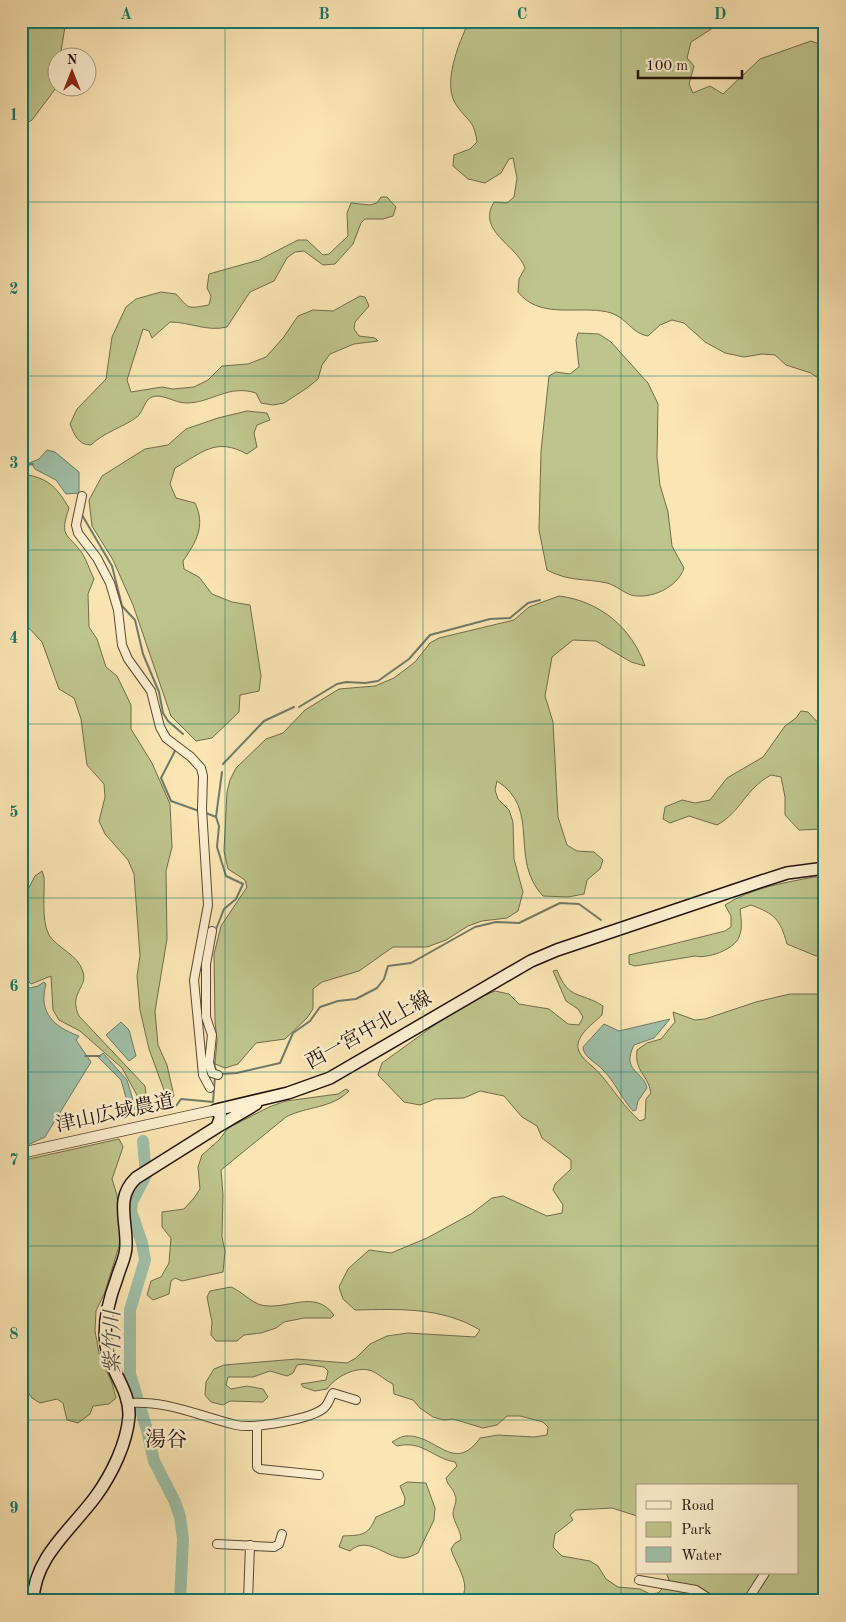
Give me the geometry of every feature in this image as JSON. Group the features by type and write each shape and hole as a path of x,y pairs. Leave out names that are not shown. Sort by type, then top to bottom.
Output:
{"main road":[{"name":"西一宮中北上線","path":"216,1110 263,1099 330,1078 507,974 557,950 787,873 825,868"},
{"path":"33,1601 37,1576 45,1560 102,1488 116,1461 128,1425 131,1403 107,1356 105,1329 113,1288 126,1254 123,1197 129,1184 145,1172 263,1099"},
{"path":"216,1110 221,1116 218,1126"}],"street":[{"path":"82,496 76,525 78,533 97,558 110,583 118,610 122,645 128,658 150,691 160,727 166,738 191,757 200,768 203,776 202,809 208,905 194,980 203,1075 210,1088"},
{"path":"212,931 206,964 206,1017 212,1036 209,1062 212,1073 218,1075"},
{"name":"津山広域農道","path":"21,1153 216,1110"},
{"path":"131,1403 144,1402 182,1407 237,1425 257,1426 281,1422 323,1409 333,1393 356,1400"},
{"path":"257,1426 257,1467 319,1475"},
{"path":"217,1544 274,1547 279,1544 282,1534"},
{"path":"248,1601 250,1545"},
{"path":"747,1601 764,1574"},
{"path":"639,1580 696,1590 713,1601"}],"green space":[{"path":"27,21 66,21 62,48 48,48 48,98 32,120 22,126 21,44"},
{"path":"469,21 721,21 691,42 687,58 694,66 689,84 693,93 710,86 723,94 760,59 811,41 825,46 825,383 811,373 786,365 775,355 762,354 744,357 725,353 705,342 684,323 672,320 660,325 648,336 636,331 623,319 610,313 591,310 557,310 546,308 526,300 518,292 519,279 525,268 521,260 494,230 490,221 490,212 494,202 507,203 514,197 517,178 513,158 509,159 501,173 485,183 468,179 453,166 454,155 470,149 477,142 473,125 457,106 451,87 453,64"},
{"path":"381,197 387,197 396,207 393,216 383,219 365,219 361,223 353,244 335,264 323,265 304,251 295,252 287,258 274,281 250,292 227,327 205,328 185,323 170,322 152,338 149,331 143,329 127,380 131,392 162,387 173,389 194,387 208,380 222,366 248,364 266,357 283,338 298,316 313,310 333,311 360,296 365,297 369,306 355,322 354,329 359,336 375,338 378,341 354,344 330,354 322,365 318,379 284,403 273,405 261,403 256,393 246,391 228,392 204,400 186,403 156,396 148,400 137,417 91,445 83,443 77,438 70,424 77,409 106,379 112,337 126,307 136,299 161,292 176,294 189,307 209,305 211,296 207,288 209,274 259,260 298,240 307,240 323,255 329,254 348,236 347,213 351,203 370,205 377,203"},
{"path":"578,333 599,334 611,342 648,383 658,404 657,457 660,485 668,512 672,546 684,568 676,581 655,594 647,596 631,595 607,583 570,578 547,570 539,530 541,451 549,376 556,372 570,374 579,367 576,340"},
{"path":"247,411 267,413 270,420 257,425 254,433 257,447 247,454 227,447 218,447 202,452 175,468 170,484 176,498 195,503 200,519 198,534 183,561 184,569 199,577 212,594 232,602 250,605 261,676 259,691 240,695 239,712 212,738 196,741 171,716 133,605 113,560 92,526 89,500 102,476 145,449 168,445 186,429"},
{"path":"21,474 38,477 50,484 60,494 69,508 65,525 66,534 82,553 94,579 88,594 89,627 97,639 106,667 117,676 131,705 131,729 152,763 170,804 172,847 166,871 167,939 155,1011 158,1045 167,1065 174,1096 168,1101 149,1049 140,1010 137,976 140,956 134,874 128,860 105,834 99,821 105,797 104,784 87,765 81,719 74,698 59,689 42,642 26,625 21,602"},
{"path":"559,596 574,599 601,610 623,628 639,652 645,666 631,662 596,641 573,640 552,657 545,696 553,722 558,817 567,845 577,851 594,852 603,860 600,869 587,880 584,894 568,897 543,896 533,882 527,866 522,820 518,806 510,792 497,781 495,790 498,799 509,810 513,822 514,859 523,892 518,911 507,918 482,921 468,926 446,940 427,947 393,947 359,971 322,982 313,989 313,1009 307,1018 285,1039 256,1043 238,1064 225,1068 215,1064 217,1040 214,954 221,926 247,887 245,880 228,869 224,851 227,792 236,768 266,739 283,733 305,710 339,689 375,686 394,678 415,662 430,643 439,638 514,620 529,607"},
{"path":"801,711 808,712 825,730 825,829 799,830 785,815 785,797 781,777 771,775 755,787 732,814 717,825 689,816 670,823 663,819 665,807 682,800 695,803 710,800 727,778 763,757 785,726 796,718"},
{"path":"42,871 44,877 45,922 49,935 77,961 83,972 84,978 76,1002 79,1016 145,1086 146,1093 138,1097 122,1068 80,1031 59,1020 53,1010 51,976 31,984 26,977 20,944 21,898 24,897 35,876"},
{"path":"814,877 825,877 825,955 816,956 787,944 779,923 766,911 751,905 740,909 740,934 736,942 720,953 635,966 629,964 629,955 725,931 731,927 731,916 725,905 735,899 768,887"},
{"path":"557,970 561,980 571,991 603,1006 602,1015 580,1038 578,1043 579,1052 640,1121 645,1119 646,1099 651,1093 647,1081 639,1068 637,1050 647,1043 661,1039 675,1022 673,1012 695,1020 705,1019 756,1002 790,994 825,994 825,1601 458,1601 463,1596 465,1590 462,1576 451,1549 455,1543 461,1540 461,1536 453,1514 456,1498 446,1478 457,1466 455,1462 421,1447 414,1445 397,1446 392,1442 404,1436 417,1437 444,1450 462,1453 471,1448 480,1438 498,1435 534,1437 547,1435 548,1427 543,1422 520,1416 507,1416 497,1425 483,1428 453,1419 444,1420 433,1417 420,1408 413,1400 394,1394 393,1384 375,1372 366,1370 347,1373 335,1380 327,1389 315,1391 303,1387 301,1384 326,1380 328,1371 324,1367 304,1364 297,1365 293,1373 287,1376 270,1371 253,1377 228,1377 226,1385 231,1389 247,1386 263,1389 268,1397 263,1402 230,1401 223,1405 211,1402 205,1395 206,1382 214,1369 224,1365 297,1359 347,1363 356,1358 370,1344 387,1336 408,1333 475,1337 480,1330 466,1322 435,1313 388,1309 355,1310 343,1299 339,1287 348,1269 369,1250 391,1253 427,1238 471,1214 492,1198 503,1196 547,1216 562,1213 563,1205 553,1190 555,1184 571,1169 571,1160 542,1138 537,1126 522,1117 504,1096 480,1091 464,1098 435,1099 420,1105 404,1102 378,1075 382,1063 436,1024 476,999 495,991 509,994 519,1004 549,1009 568,1024 579,1025 583,1017 578,1009 566,1001 553,971"},
{"path":"346,1089 349,1091 335,1101 286,1117 221,1170 223,1195 222,1237 225,1251 223,1272 182,1281 175,1278 171,1281 169,1294 153,1300 147,1295 151,1281 161,1277 169,1263 171,1238 162,1227 162,1212 184,1209 194,1198 200,1189 198,1167 202,1155 219,1140 228,1128 269,1107 286,1101 338,1094"},
{"path":"119,1139 123,1147 112,1179 117,1195 121,1228 119,1246 105,1292 96,1311 95,1331 99,1353 112,1383 116,1398 109,1404 93,1406 90,1414 78,1423 67,1420 63,1403 57,1399 40,1403 32,1398 21,1383 21,1166 29,1159"},
{"path":"231,1287 261,1305 271,1306 300,1302 318,1303 326,1307 334,1315 331,1318 304,1318 284,1322 276,1328 261,1333 244,1335 237,1341 216,1341 211,1335 212,1322 207,1297 210,1291"},
{"path":"407,1482 426,1483 435,1508 434,1520 418,1553 403,1558 370,1546 363,1545 350,1551 339,1547 343,1536 364,1533 370,1528 376,1517 404,1505 405,1498 400,1486"}],"water":[{"path":"47,450 55,452 79,472 79,493 66,494 56,480 35,469 32,464 27,464 39,459"},
{"path":"21,980 30,988 44,982 46,984 44,1003 50,1018 62,1028 79,1036 76,1040 91,1062 45,1137 21,1148"},
{"path":"670,1019 654,1038 634,1045 630,1061 631,1066 645,1082 647,1088 638,1101 636,1110 633,1111 607,1075 585,1054 583,1047 604,1024 619,1031"},
{"path":"121,1022 129,1030 136,1056 129,1061 106,1035"},
{"path":"103,1053 127,1080 138,1113 131,1115 121,1080 98,1057"}],"waterway":[{"path":"21,466 33,464"},
{"path":"82,515 112,566 122,606 135,620 143,654 159,692 163,713 168,721 183,734"},
{"path":"299,707 337,684 378,681 409,659 430,635 490,619 510,618 528,603 540,600"},
{"path":"223,764 264,721 294,707"},
{"path":"176,749 161,778 171,801 199,811"},
{"path":"215,932 224,909 236,899 243,884 226,876 217,847 219,826 216,817 222,772"},
{"path":"206,813 216,817"},
{"path":"220,1074 237,1073 280,1063 293,1033 310,1021 320,1007 338,1001 356,999 377,988 384,979 388,966 411,963 475,927 496,922 519,923 560,903 579,904 601,920"},
{"path":"209,1010 210,993"},
{"path":"85,1056 100,1056"},
{"path":"213,1059 216,1071"},
{"path":"176,1106 181,1099 213,1102 215,1076"},
{"name":"紫竹川","path":"143,1141 146,1175 132,1202 131,1211 142,1243 145,1260 130,1310 130,1374 154,1461 175,1502 180,1517 183,1539 180,1601"}],"district":[{"name":"湯谷","path":"166,1440"}]}
